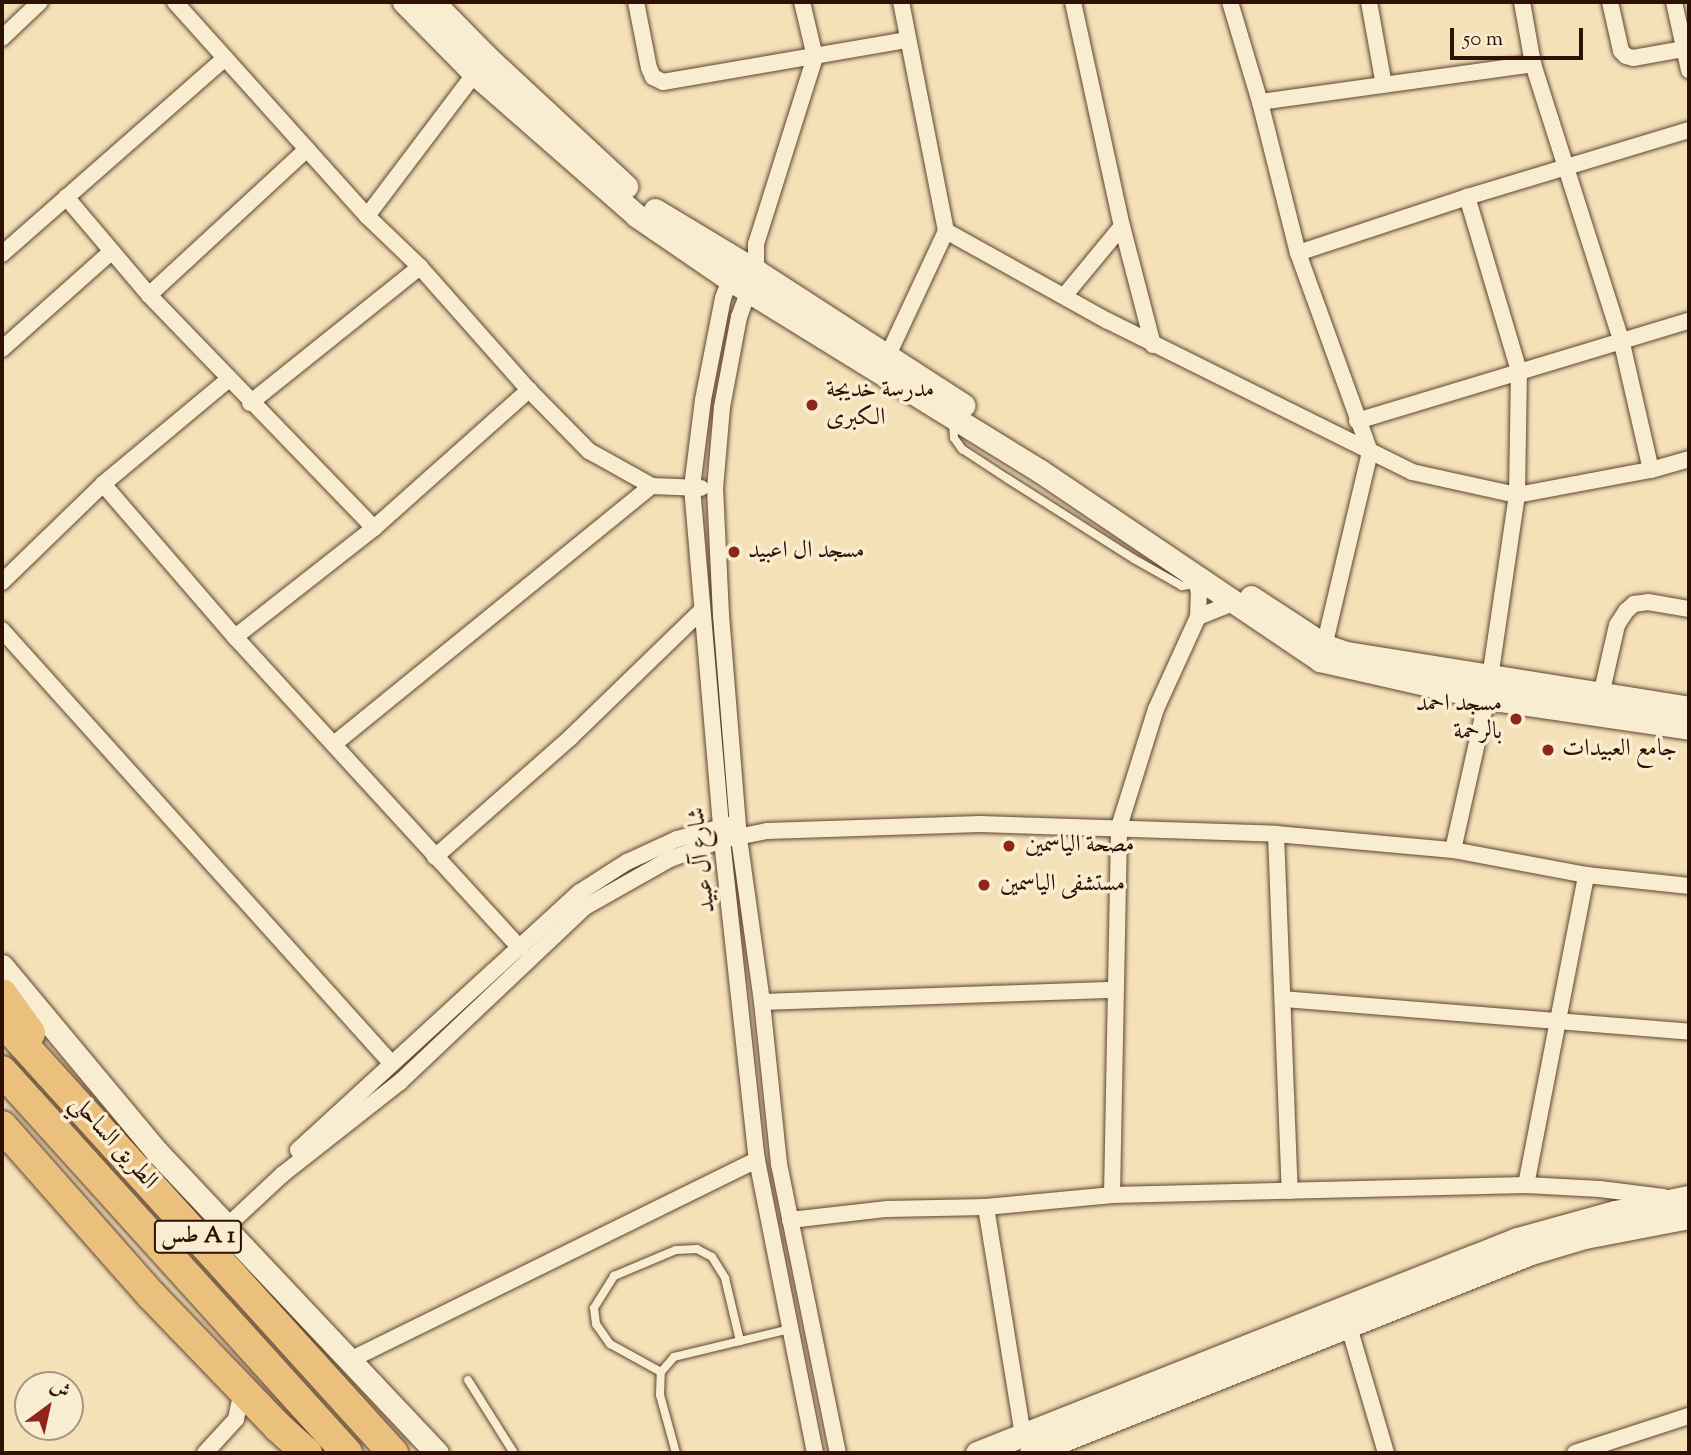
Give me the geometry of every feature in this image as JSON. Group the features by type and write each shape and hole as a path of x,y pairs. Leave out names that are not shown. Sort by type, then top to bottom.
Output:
{"highway":[{"path":"2,994 93,1121"},
{"name":"الطريق الساحلي","path":"2,1021 393,1453"},
{"name":"الطريق الساحلي","path":"2,1071 347,1453"},
{"path":"2,1126 152,1296 307,1453"}],"street":[{"path":"2,38 39,2"},
{"path":"175,2 367,216 420,267 528,390 589,451 652,486 715,488"},
{"path":"404,2 646,205 743,275 1234,603 1323,653 1346,653 1488,688 1689,728"},
{"path":"433,2 481,65"},
{"path":"636,2 649,68 657,80 816,57 907,40"},
{"path":"743,275 756,244 816,57 803,2"},
{"path":"888,355 946,231 901,2"},
{"path":"1073,2 1122,226 1153,345"},
{"path":"1230,2 1260,102 1298,253 1370,452 1323,653"},
{"path":"1369,2 1384,85"},
{"path":"1522,2 1533,64 1620,339 1651,470"},
{"path":"1610,2 1621,51 1626,56 1633,58 1685,49"},
{"path":"1674,2 1689,70"},
{"path":"2,254 225,58"},
{"path":"1260,102 1533,64"},
{"path":"367,216 481,65"},
{"path":"1298,253 1467,197 1689,130"},
{"path":"149,295 307,149"},
{"path":"66,197 149,295 228,380 374,528"},
{"path":"1453,850 1488,688 1517,495 1519,371 1467,197"},
{"path":"1065,295 1122,226"},
{"path":"946,231 1153,345 1412,472 1517,495 1651,470 1689,459"},
{"path":"2,349 112,251"},
{"path":"250,403 420,267"},
{"path":"743,275 888,355 1323,653"},
{"name":"شارع آل عبيد","path":"743,275 703,400 692,487 722,832 757,1160 815,1453"},
{"name":"شارع آل عبيد","path":"743,275 739,317 722,407 715,488 721,615 740,831 779,1164 838,1453"},
{"path":"1357,421 1620,339 1689,321"},
{"path":"2,582 103,484 228,380"},
{"path":"235,637 374,528 528,390"},
{"path":"103,484 235,637 520,948"},
{"path":"334,744 652,486"},
{"path":"1112,1195 1119,827 1156,709 1198,617 1199,593 1195,577"},
{"path":"1601,695 1617,625 1626,611 1634,604 1648,602 1689,609"},
{"path":"1198,617 1234,603"},
{"path":"435,857 571,737 702,610"},
{"path":"2,630 392,1063"},
{"path":"1488,688 1601,695 1689,708"},
{"path":"223,1224 392,1063 580,892 627,862 677,839 740,831 980,824 1276,834 1453,850 1586,874 1689,886"},
{"path":"223,1224 400,1082 585,907 722,832"},
{"path":"1276,834 1290,1191"},
{"path":"1526,1185 1586,874"},
{"path":"2,966 141,1133 437,1453"},
{"path":"762,1002 1114,990"},
{"path":"1283,999 1689,1032"},
{"path":"350,1360 757,1160"},
{"path":"790,1220 887,1209 986,1207 1112,1195 1526,1185 1600,1189 1685,1205"},
{"path":"977,1453 1027,1444 1349,1327 1531,1253 1685,1205"},
{"path":"1027,1444 1517,1240 1615,1212 1685,1205"},
{"path":"986,1207 1027,1444"},
{"path":"1349,1327 1386,1453"},
{"path":"205,1453 236,1419 242,1390"},
{"path":"1575,1453 1689,1416"}],"lane":[{"path":"661,1372 610,1344 596,1324 594,1308 614,1276 676,1250 697,1249 712,1257 725,1278 740,1341"},
{"path":"676,1453 660,1395 661,1372 674,1357 790,1329"},
{"path":"468,1380 514,1453"}],"place":[{"name":"مدرسة خديجة الكبرى","path":"812,405"},
{"name":"مسجد ال اعبيد","path":"734,552"},
{"name":"مسجد احمد بالرحمة","path":"1516,719"},
{"name":"جامع العبيدات","path":"1548,750"},
{"name":"مصحة الياسمين","path":"1009,846"},
{"name":"مستشفى الياسمين","path":"984,885"}]}
